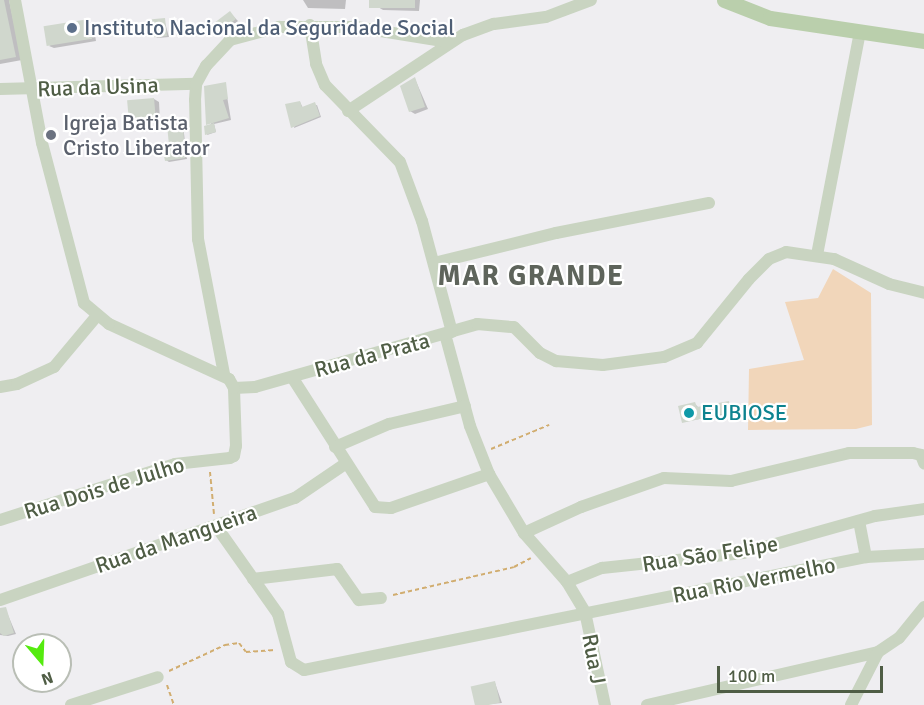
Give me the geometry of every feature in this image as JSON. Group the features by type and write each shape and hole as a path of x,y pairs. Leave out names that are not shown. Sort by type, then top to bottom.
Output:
{"main road":[{"path":"724,0 770,18 924,41"}],"street":[{"path":"15,0 31,88 79,292 96,317 224,374"},
{"path":"348,111 385,90 400,73 424,62 449,42 479,28 535,20 591,0"},
{"path":"234,388 224,374 198,239 196,84 217,52 230,40 260,30 310,25 356,27 449,42"},
{"name":"Rua J","path":"310,25 320,77 348,111 400,162 434,263 465,406 489,474 524,533 567,582 585,612 605,705"},
{"path":"817,255 860,32"},
{"name":"Rua da Usina","path":"0,89 196,84"},
{"path":"434,263 556,233 709,203"},
{"name":"Rua da Prata","path":"234,388 255,387 477,324 514,327 547,357 574,364 603,365 664,357 697,343 769,259 786,252 817,255 924,293"},
{"path":"0,387 17,384 54,367 96,317"},
{"path":"292,377 370,502 382,510 489,474"},
{"name":"Rua Dois de Julho","path":"0,520 176,464 234,456 234,388"},
{"path":"335,447 389,424 465,406"},
{"path":"524,533 581,507 664,478 731,481 849,453 913,453 921,455 924,463"},
{"name":"Rua da Mangueira","path":"0,600 295,498 345,464"},
{"name":"Rua São Felipe","path":"567,582 602,568 743,553 859,521 924,508"},
{"path":"859,521 866,557"},
{"path":"216,526 278,615 286,645"},
{"name":"Rua Rio Vermelho","path":"286,645 293,666 311,670 585,612 866,557 924,554"},
{"path":"253,579 337,569 359,600 381,598"},
{"path":"647,705 878,652 899,638 924,607"},
{"path":"851,705 878,652"},
{"path":"71,705 161,675"}],"path":[{"path":"482,453 549,425"},
{"path":"209,459 216,526"},
{"path":"381,598 514,567 539,551"},
{"path":"174,705 161,675 225,645 239,643 246,652 266,653 286,645"}],"shaded area":[{"path":"833,269 871,293 872,425 856,429 748,430 749,369 804,360 785,302 818,298"}],"building":[{"path":"0,0 4,0 16,57 0,60"},
{"path":"369,0 415,0 415,8 369,8"},
{"path":"230,11 236,19 221,30 215,22"},
{"path":"165,18 167,36 154,37 152,19"},
{"path":"89,19 92,39 47,46 44,26"},
{"path":"415,77 425,107 409,112 400,86"},
{"path":"226,82 228,99 223,100 229,118 206,125 204,86"},
{"path":"154,98 156,119 129,121 127,100"},
{"path":"300,101 302,107 315,102 320,116 291,128 285,104"},
{"path":"183,123 185,158 165,161 162,146 169,145 167,125"},
{"path":"214,123 216,132 205,135 204,126"},
{"path":"729,401 731,412 682,423 678,406 695,402 697,407"},
{"path":"6,607 14,633 4,636 0,633 0,608"},
{"path":"495,681 500,702 475,705 471,687"}],"place":[{"name":"Instituto Nacional da Seguridade Social","path":"72,28"},
{"name":"Igreja Batista Cristo Liberator","path":"51,135"},
{"name":"EUBIOSE","path":"689,413"}],"district":[{"name":"MAR GRANDE","path":"531,276"}]}
